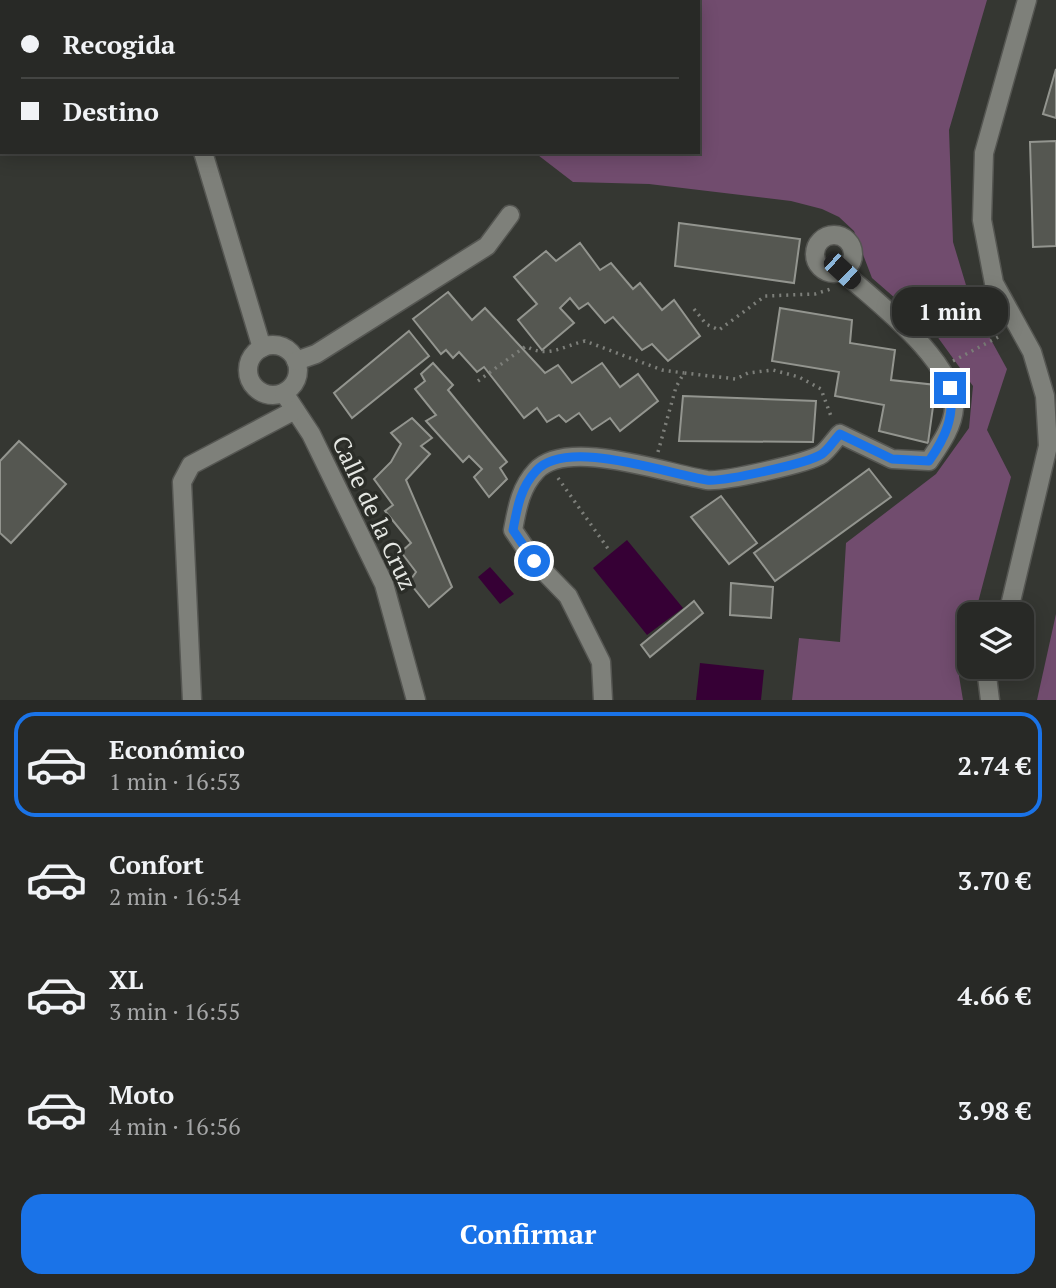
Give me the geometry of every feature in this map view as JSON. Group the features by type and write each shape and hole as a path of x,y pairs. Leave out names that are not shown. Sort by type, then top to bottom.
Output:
{"street":[{"path":"1011,602 1048,446 1045,396 1032,352 994,283 982,207 984,153 1027,0"},
{"path":"204,154 262,348"},
{"path":"296,360 316,354 488,246 510,215"},
{"path":"603,700 601,662 568,596 534,561 513,530 520,496 537,469 566,457 617,460 710,480 757,472 822,454 840,434 892,459 929,461 943,441 954,408 950,388 934,357 848,276"},
{"path":"278,346 292,354 296,360 295,382 284,393 269,395 255,388 250,381 248,366 262,348 278,346"},
{"name":"Calle de la Cruz","path":"284,393 311,434 384,584 416,700"},
{"path":"192,700 182,482 191,465 295,410"},
{"path":"987,679 990,700"}],"path":[{"path":"694,309 706,324 719,330 765,296 815,294 848,276"},
{"path":"954,360 1018,327"},
{"path":"478,381 526,345 538,354 551,353 585,341 662,370 736,379 748,373 773,370 799,377 821,389 828,412 840,434"},
{"path":"653,468 676,387 684,373"},
{"path":"549,464 609,550"}],"shaded area":[{"path":"700,0 987,0 949,130 953,242 972,305 1007,369 987,430 1011,477 978,602 957,602 957,679 960,679 963,700 792,700 799,638 840,642 846,543 936,474 969,428 973,386 934,332 872,278 854,231 839,217 822,209 791,201 649,184 573,182 537,154 700,154"},
{"path":"627,540 683,608 647,635 593,568"},
{"path":"490,567 514,594 500,604 478,577"},
{"path":"1056,614 1056,700 1037,700"},
{"path":"700,663 764,670 761,700 696,700"}],"building":[{"path":"1056,69 1056,118 1043,114"},
{"path":"1056,141 1056,246 1033,247 1030,142"},
{"path":"679,223 800,239 794,283 675,266"},
{"path":"580,243 600,270 611,263 633,289 640,283 662,310 674,300 700,336 668,361 652,344 642,350 613,317 605,323 588,303 579,309 570,298 560,308 574,323 542,350 518,320 537,304 514,277 546,251 556,261"},
{"path":"448,292 472,320 485,308 545,373 558,365 572,383 602,363 620,387 638,374 658,401 620,431 610,418 592,430 579,413 566,422 559,415 547,422 537,408 524,418 484,367 477,372 459,352 453,358 446,350 441,354 413,319"},
{"path":"780,308 852,320 850,343 895,350 891,380 936,385 928,443 879,431 884,405 835,396 839,372 772,361"},
{"path":"409,331 429,356 352,418 334,393"},
{"path":"433,363 453,385 448,390 507,462 500,468 507,479 489,497 474,477 482,469 469,456 463,462 426,421 436,415 415,389 425,381 421,374"},
{"path":"683,396 816,401 813,442 679,441"},
{"path":"412,418 432,438 421,446 430,454 406,480 452,587 429,607 409,582 416,572 401,552 411,543 385,511 393,505 374,479 391,462 401,444 391,433"},
{"path":"19,441 66,484 11,543 0,533 0,461"},
{"path":"869,469 891,497 775,581 754,553"},
{"path":"721,496 757,543 729,564 691,517"},
{"path":"731,583 773,587 771,618 730,615"},
{"path":"694,601 703,613 650,657 641,645"}],"route":[{"path":"534,561 513,530 520,496 537,469 566,457 617,460 710,480 803,461 822,454 840,434 892,459 929,461 943,441 954,408 950,388"}]}
